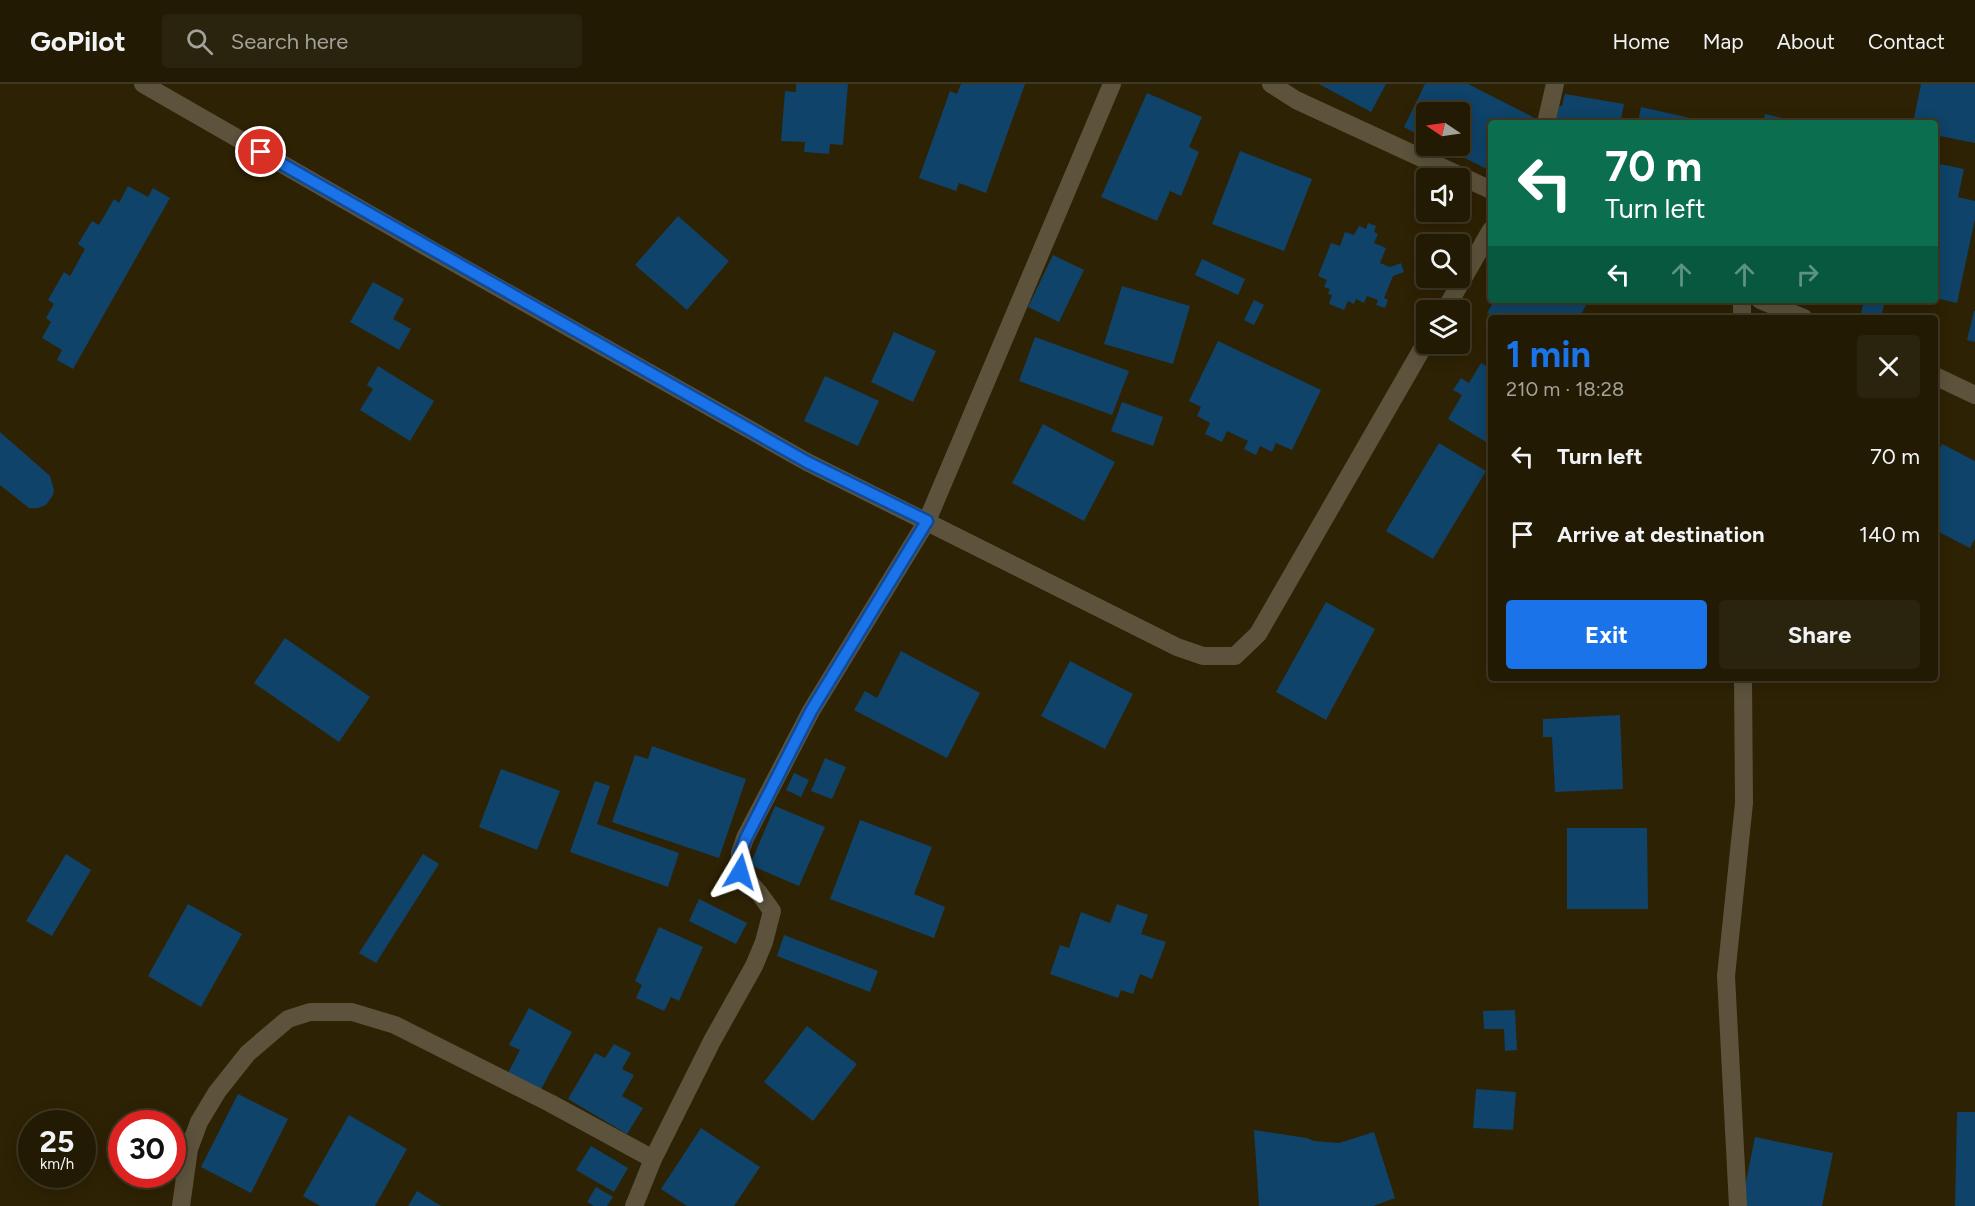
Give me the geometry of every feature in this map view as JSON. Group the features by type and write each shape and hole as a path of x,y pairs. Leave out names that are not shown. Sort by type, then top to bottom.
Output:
{"street":[{"path":"143,84 807,462 1177,647 1203,656 1235,656 1258,634 1419,354"},
{"path":"634,1206 652,1159 712,1041 754,966 764,942 772,911 759,892 740,872 740,853 746,838 811,711 927,521 1112,84"},
{"path":"1271,84 1296,100 1488,189"},
{"path":"1547,120 1555,84"},
{"path":"1451,300 1488,235"},
{"path":"1767,303 1797,315"},
{"path":"1938,377 1975,395"},
{"path":"1738,1206 1726,976 1744,803 1743,681"},
{"path":"181,1206 189,1149 199,1122 217,1092 248,1053 288,1019 310,1012 352,1012 395,1025 550,1103 652,1159"}],"building":[{"path":"796,84 848,84 843,145 830,144 829,154 804,152 805,142 781,141 785,91 796,92"},
{"path":"961,84 1025,84 986,193 959,183 956,191 919,178 950,91 957,94"},
{"path":"1319,84 1386,84 1371,112"},
{"path":"1425,84 1468,84 1533,117 1532,120 1488,120 1488,170 1460,156 1470,156 1470,102 1416,102"},
{"path":"1921,84 1975,84 1975,143 1938,136 1938,120 1914,120"},
{"path":"1147,93 1202,117 1189,147 1199,152 1181,196 1170,191 1157,221 1101,197"},
{"path":"1565,94 1624,104 1621,120 1556,119 1559,106 1562,106"},
{"path":"1416,102 1416,134 1404,127"},
{"path":"1641,107 1699,120 1639,120"},
{"path":"1765,114 1791,120 1764,120"},
{"path":"1240,151 1312,179 1284,251 1212,224"},
{"path":"1938,164 1964,169 1958,197 1975,201 1975,219 1957,303 1938,299"},
{"path":"128,186 148,197 153,188 170,198 73,369 57,360 62,350 42,338 51,322 46,318 54,304 48,300 64,272 70,276 85,249 78,244 92,221 99,225 114,199 119,203"},
{"path":"678,216 729,261 687,310 635,265"},
{"path":"1368,223 1376,226 1374,232 1378,234 1374,243 1386,248 1380,263 1390,267 1401,263 1404,272 1393,276 1384,298 1388,300 1385,308 1376,305 1378,300 1367,296 1364,303 1356,299 1354,304 1348,301 1344,310 1329,304 1332,295 1328,294 1330,289 1324,287 1327,280 1318,276 1331,243 1340,246 1345,232 1354,235 1359,226 1366,229"},
{"path":"1053,255 1084,270 1059,322 1028,307"},
{"path":"1202,259 1245,279 1238,295 1195,275"},
{"path":"373,282 404,299 393,319 411,329 399,350 350,322"},
{"path":"1122,286 1190,306 1173,364 1104,344"},
{"path":"1254,300 1264,305 1254,325 1244,320"},
{"path":"1493,303 1587,303 1581,315 1491,315 1487,313"},
{"path":"1863,303 1884,303 1882,315 1861,315"},
{"path":"1975,311 1975,342 1967,340"},
{"path":"894,332 936,351 913,402 871,382"},
{"path":"1035,337 1129,371 1112,415 1019,381"},
{"path":"1218,341 1321,390 1292,450 1276,443 1272,452 1260,446 1256,455 1244,449 1248,441 1227,431 1222,442 1205,434 1210,423 1197,416 1201,407 1189,401"},
{"path":"1481,363 1488,367 1488,443 1448,419 1462,395 1453,390 1461,378 1469,383"},
{"path":"378,366 434,401 410,441 360,410 373,389 367,385"},
{"path":"825,376 879,401 858,446 804,421"},
{"path":"1122,402 1163,417 1153,446 1111,431"},
{"path":"1043,424 1115,462 1084,521 1012,483"},
{"path":"0,432 50,476 54,490 46,505 29,508 0,485"},
{"path":"1439,443 1486,471 1433,559 1386,531"},
{"path":"1942,444 1975,461 1975,539 1970,548 1938,532 1938,452"},
{"path":"1326,602 1375,629 1326,720 1276,692"},
{"path":"285,638 370,697 339,742 254,683"},
{"path":"901,651 980,693 947,758 854,710 865,691 877,698"},
{"path":"1070,661 1133,694 1105,749 1041,716"},
{"path":"1620,715 1623,789 1555,792 1552,737 1543,737 1543,719"},
{"path":"652,746 746,779 719,858 612,822 635,755 648,759"},
{"path":"825,758 846,767 832,799 811,791"},
{"path":"501,769 560,791 537,850 479,827"},
{"path":"794,773 809,780 801,797 786,790"},
{"path":"595,781 610,786 597,824 679,853 668,887 570,852"},
{"path":"775,806 825,827 799,886 750,865"},
{"path":"860,820 932,847 914,894 945,907 934,938 830,899"},
{"path":"1567,828 1647,828 1648,909 1567,909"},
{"path":"66,854 91,870 52,936 26,921"},
{"path":"423,854 439,864 376,963 359,953"},
{"path":"699,899 747,923 736,944 689,921"},
{"path":"188,904 242,934 201,1007 148,976"},
{"path":"1117,904 1148,915 1141,934 1166,942 1152,979 1140,974 1133,994 1121,990 1118,998 1050,974 1060,945 1069,948 1081,912 1110,923"},
{"path":"659,927 703,947 679,1001 671,997 664,1011 636,998 642,985 635,981"},
{"path":"784,935 878,971 870,992 777,956"},
{"path":"529,1008 572,1032 539,1093 507,1075 520,1050 509,1045"},
{"path":"1515,1010 1517,1050 1505,1051 1504,1029 1484,1029 1483,1011"},
{"path":"807,1026 857,1064 813,1121 764,1082"},
{"path":"614,1044 631,1053 622,1069 634,1075 622,1096 643,1108 627,1134 568,1099 595,1053 605,1058"},
{"path":"1476,1089 1516,1092 1513,1130 1473,1128"},
{"path":"238,1094 288,1119 251,1193 201,1167"},
{"path":"1957,1112 1975,1112 1975,1206 1955,1206"},
{"path":"349,1115 407,1149 375,1206 320,1206 303,1196"},
{"path":"701,1128 760,1167 734,1206 687,1206 661,1189"},
{"path":"1254,1130 1314,1141 1339,1143 1374,1132 1395,1198 1373,1206 1259,1206"},
{"path":"1755,1137 1833,1153 1822,1206 1741,1206"},
{"path":"591,1146 628,1168 614,1192 576,1170"},
{"path":"596,1187 613,1197 607,1206 594,1206 587,1202"},
{"path":"417,1191 441,1206 408,1206"}],"route":[{"path":"261,152 807,462 927,521 811,711 746,838 740,853 740,872"}]}
